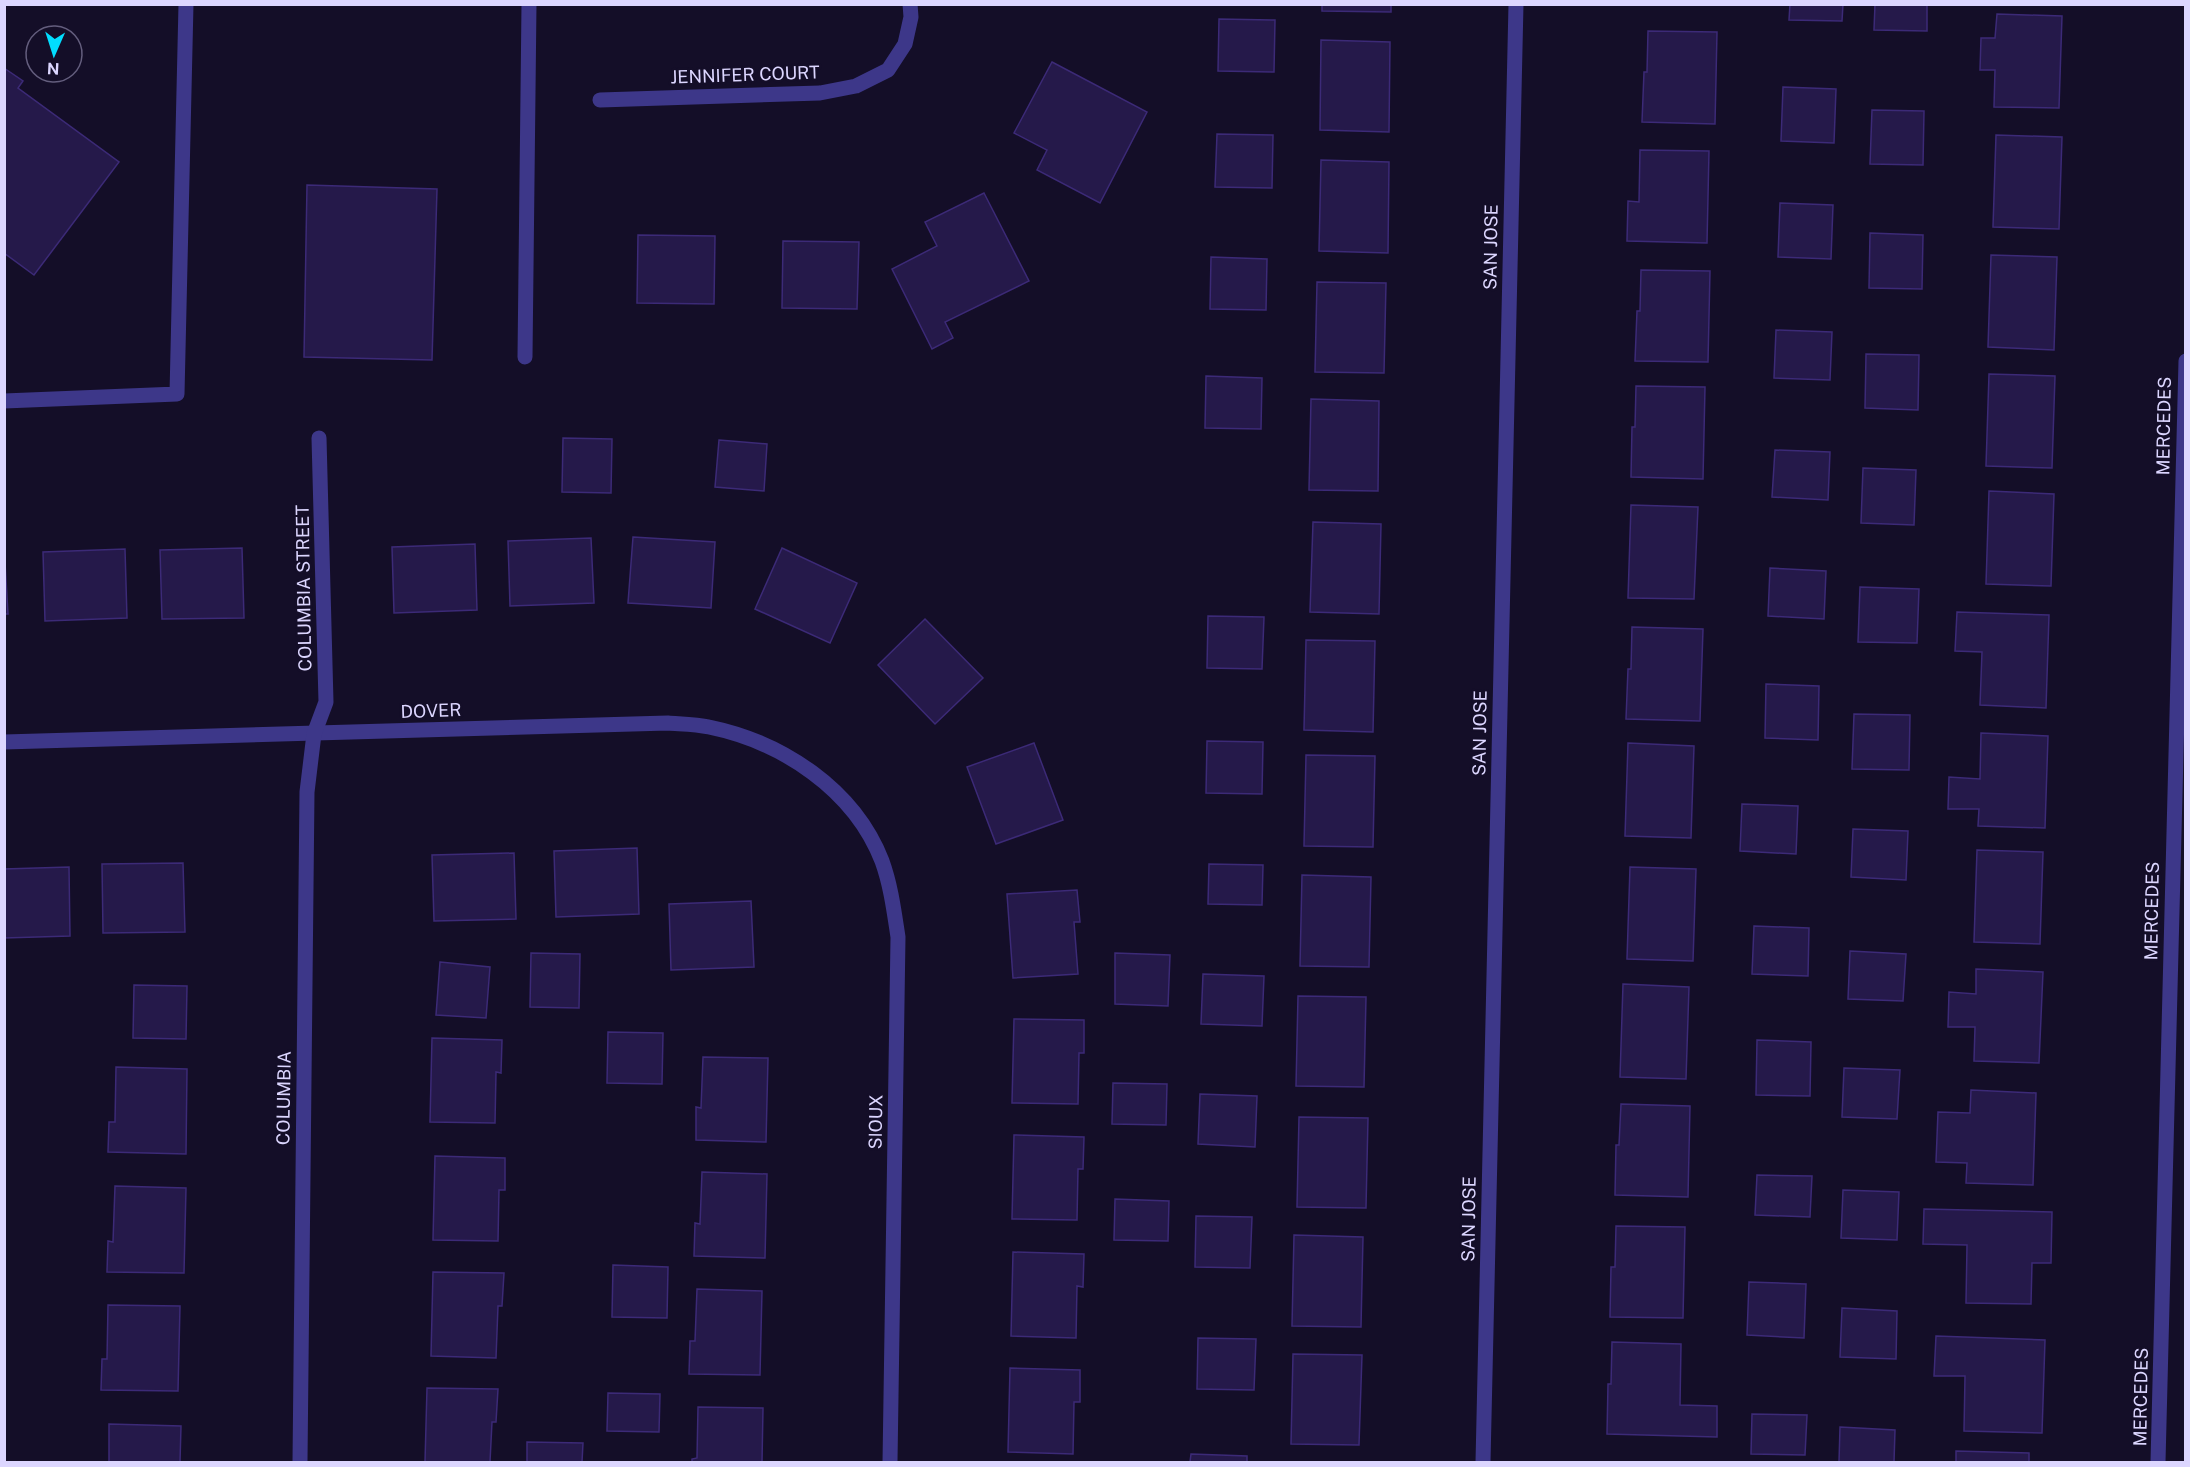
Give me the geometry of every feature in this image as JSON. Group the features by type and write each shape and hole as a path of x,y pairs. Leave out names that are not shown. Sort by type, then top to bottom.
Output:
{"street":[{"path":"4,401 177,394 186,4"},
{"path":"525,357 529,4"},
{"name":"JENNIFER COURT","path":"600,100 820,93 856,86 888,70 905,44 911,17 910,4"},
{"name":"SAN JOSE","path":"1483,1462 1516,4"},
{"name":"MERCEDES","path":"2158,1462 2186,361"},
{"name":"COLUMBIA STREET","path":"314,734 326,702 319,438"},
{"name":"DOVER","path":"4,742 668,723 707,726 742,736 784,753 812,772 840,796"},
{"name":"COLUMBIA","path":"300,1462 307,792 314,734"},
{"name":"SIOUX","path":"840,796 866,830 881,860 892,892 898,937 890,1462"}],"building":[{"path":"1322,4 1391,4 1391,12 1322,11"},
{"path":"1790,4 1843,4 1842,21 1789,20"},
{"path":"1875,4 1927,4 1927,31 1874,30"},
{"path":"1997,14 2062,16 2059,108 1994,107 1995,70 1980,70 1981,38 1995,38"},
{"path":"1219,19 1275,20 1274,72 1218,71"},
{"path":"1648,31 1717,32 1715,124 1642,122"},
{"path":"1321,40 1390,42 1389,132 1320,130"},
{"path":"1052,62 1147,112 1100,203 1037,170 1047,150 1014,133"},
{"path":"4,68 23,81 18,88 119,162 34,275 4,253"},
{"path":"1783,87 1836,89 1834,143 1781,141"},
{"path":"1872,110 1924,111 1923,165 1870,164"},
{"path":"1217,134 1273,135 1272,188 1215,187"},
{"path":"1996,135 2062,137 2059,229 1993,227"},
{"path":"1640,150 1709,151 1707,243 1627,241 1628,201 1639,202"},
{"path":"1321,160 1389,162 1388,253 1319,251"},
{"path":"307,185 437,189 432,360 304,357"},
{"path":"984,193 1029,281 945,322 953,338 932,349 892,269 937,246 925,222"},
{"path":"1780,203 1833,205 1831,259 1778,257"},
{"path":"1870,233 1923,235 1922,289 1869,288"},
{"path":"638,235 715,236 714,304 637,303"},
{"path":"783,241 859,242 857,309 782,308"},
{"path":"1991,255 2057,257 2054,350 1988,347"},
{"path":"1211,257 1267,259 1266,310 1210,309"},
{"path":"1641,270 1710,271 1708,362 1635,361"},
{"path":"1317,282 1386,283 1384,373 1315,372"},
{"path":"1776,330 1832,332 1830,380 1774,378"},
{"path":"1866,354 1919,355 1918,410 1865,408"},
{"path":"1989,374 2055,376 2052,468 1986,466"},
{"path":"1206,376 1262,378 1261,429 1205,428"},
{"path":"1636,386 1705,387 1703,479 1631,477"},
{"path":"1311,399 1379,401 1378,491 1309,490"},
{"path":"563,438 612,439 611,493 562,492"},
{"path":"719,440 767,444 764,491 715,487"},
{"path":"1775,450 1830,452 1828,500 1772,497"},
{"path":"1863,468 1916,470 1914,525 1861,523"},
{"path":"1989,491 2054,494 2051,586 1986,584"},
{"path":"1631,505 1698,507 1694,599 1628,598"},
{"path":"1313,522 1381,524 1379,614 1310,612"},
{"path":"633,537 715,542 711,608 628,603"},
{"path":"591,538 594,603 510,606 508,541"},
{"path":"475,544 477,610 394,613 392,547"},
{"path":"4,545 8,614 4,614"},
{"path":"242,548 244,618 162,619 160,550"},
{"path":"782,548 857,583 830,643 755,609"},
{"path":"125,549 127,618 45,621 43,552"},
{"path":"1770,568 1826,571 1824,619 1768,616"},
{"path":"1860,587 1919,589 1917,643 1858,642"},
{"path":"1957,612 2049,615 2046,708 1980,705 1982,652 1955,651"},
{"path":"1208,616 1264,617 1262,669 1207,668"},
{"path":"925,619 983,678 935,724 878,665"},
{"path":"1632,627 1703,629 1700,721 1626,719"},
{"path":"1306,640 1375,641 1373,732 1304,730"},
{"path":"1766,684 1819,686 1818,740 1765,738"},
{"path":"1854,714 1910,715 1909,770 1852,769"},
{"path":"1981,733 2048,736 2045,828 1978,826 1979,809 1948,809 1949,777 1980,779"},
{"path":"1207,741 1263,742 1262,794 1206,793"},
{"path":"1034,743 1063,820 996,844 967,767"},
{"path":"1628,743 1694,746 1691,838 1625,836"},
{"path":"1306,755 1375,756 1373,847 1304,846"},
{"path":"1742,804 1798,806 1796,854 1740,851"},
{"path":"1853,829 1908,831 1906,880 1851,877"},
{"path":"637,848 639,914 556,917 554,851"},
{"path":"1977,850 2043,852 2040,944 1974,942"},
{"path":"514,853 516,919 434,921 432,855"},
{"path":"183,863 185,932 103,933 102,864"},
{"path":"1209,864 1263,865 1262,905 1208,904"},
{"path":"69,867 70,936 4,938 4,869"},
{"path":"1630,867 1696,869 1693,961 1627,959"},
{"path":"1302,875 1371,877 1369,967 1300,966"},
{"path":"1077,890 1080,922 1074,922 1078,974 1013,978 1007,894"},
{"path":"751,901 754,967 671,970 669,904"},
{"path":"1754,926 1809,928 1808,976 1752,974"},
{"path":"1850,951 1906,954 1903,1001 1848,999"},
{"path":"531,953 580,954 579,1008 530,1007"},
{"path":"1115,953 1170,955 1168,1006 1115,1004"},
{"path":"440,962 490,967 486,1018 436,1015"},
{"path":"1976,969 2043,972 2039,1063 1974,1061 1975,1027 1948,1027 1949,992 1976,994"},
{"path":"1203,974 1264,976 1262,1026 1201,1024"},
{"path":"1623,984 1689,987 1686,1079 1620,1077"},
{"path":"134,985 187,986 186,1039 133,1038"},
{"path":"1298,996 1366,997 1364,1087 1296,1086"},
{"path":"1014,1019 1084,1020 1084,1053 1079,1053 1078,1104 1012,1103"},
{"path":"608,1032 663,1033 662,1084 607,1083"},
{"path":"432,1038 502,1040 501,1073 496,1072 495,1123 430,1122"},
{"path":"1757,1040 1811,1042 1810,1096 1756,1095"},
{"path":"703,1057 768,1058 766,1142 696,1140 696,1107 701,1108"},
{"path":"116,1067 187,1069 186,1154 108,1152 109,1122 115,1122"},
{"path":"1844,1068 1900,1070 1897,1119 1842,1117"},
{"path":"1113,1083 1167,1084 1166,1125 1112,1124"},
{"path":"1971,1090 2036,1093 2033,1185 1966,1183 1967,1163 1936,1162 1938,1112 1970,1113"},
{"path":"1200,1094 1257,1096 1255,1147 1198,1144"},
{"path":"1621,1104 1690,1106 1688,1197 1615,1195 1616,1145 1619,1145"},
{"path":"1299,1117 1368,1118 1366,1208 1297,1207"},
{"path":"1014,1135 1084,1137 1083,1169 1078,1169 1077,1220 1012,1219"},
{"path":"435,1156 505,1158 505,1190 499,1190 498,1241 433,1240"},
{"path":"702,1172 767,1174 765,1258 694,1256 695,1223 700,1224"},
{"path":"1757,1175 1812,1176 1810,1217 1755,1215"},
{"path":"115,1186 186,1188 184,1273 107,1272 108,1241 113,1242"},
{"path":"1843,1190 1899,1192 1897,1240 1841,1238"},
{"path":"1115,1199 1169,1201 1168,1241 1114,1240"},
{"path":"1924,1209 2052,1212 2051,1263 2032,1263 2031,1304 1966,1303 1967,1245 1923,1244"},
{"path":"1196,1216 1252,1217 1250,1268 1195,1267"},
{"path":"1616,1226 1685,1227 1683,1318 1610,1317 1611,1267 1615,1267"},
{"path":"1294,1235 1363,1237 1361,1327 1292,1326"},
{"path":"1013,1252 1084,1254 1083,1287 1077,1286 1076,1338 1011,1336"},
{"path":"613,1265 668,1267 667,1318 612,1317"},
{"path":"433,1272 504,1273 502,1306 498,1306 496,1358 431,1356"},
{"path":"1749,1282 1806,1284 1804,1338 1747,1335"},
{"path":"697,1289 762,1291 760,1375 689,1374 690,1341 695,1341"},
{"path":"108,1305 180,1306 178,1391 101,1390 102,1359 107,1359"},
{"path":"1842,1308 1897,1311 1896,1359 1840,1357"},
{"path":"1936,1336 2045,1340 2042,1433 1964,1431 1965,1376 1934,1376"},
{"path":"1198,1338 1256,1339 1254,1390 1197,1389"},
{"path":"1612,1342 1681,1344 1680,1405 1717,1406 1717,1437 1607,1434"},
{"path":"1293,1354 1362,1355 1359,1445 1291,1444"},
{"path":"1010,1368 1080,1370 1080,1402 1074,1402 1073,1454 1008,1452"},
{"path":"427,1388 498,1389 496,1422 492,1422 490,1462 425,1462"},
{"path":"608,1393 660,1394 659,1432 607,1431"},
{"path":"698,1407 763,1408 762,1462 692,1462 692,1459 697,1458"},
{"path":"1752,1414 1807,1415 1805,1455 1751,1454"},
{"path":"109,1424 181,1426 180,1462 109,1462"},
{"path":"1840,1427 1895,1430 1894,1462 1839,1462"},
{"path":"527,1442 583,1443 582,1462 527,1462"},
{"path":"1956,1451 2029,1453 2029,1462 1956,1462"},
{"path":"1191,1454 1247,1456 1247,1462 1190,1462"}]}
